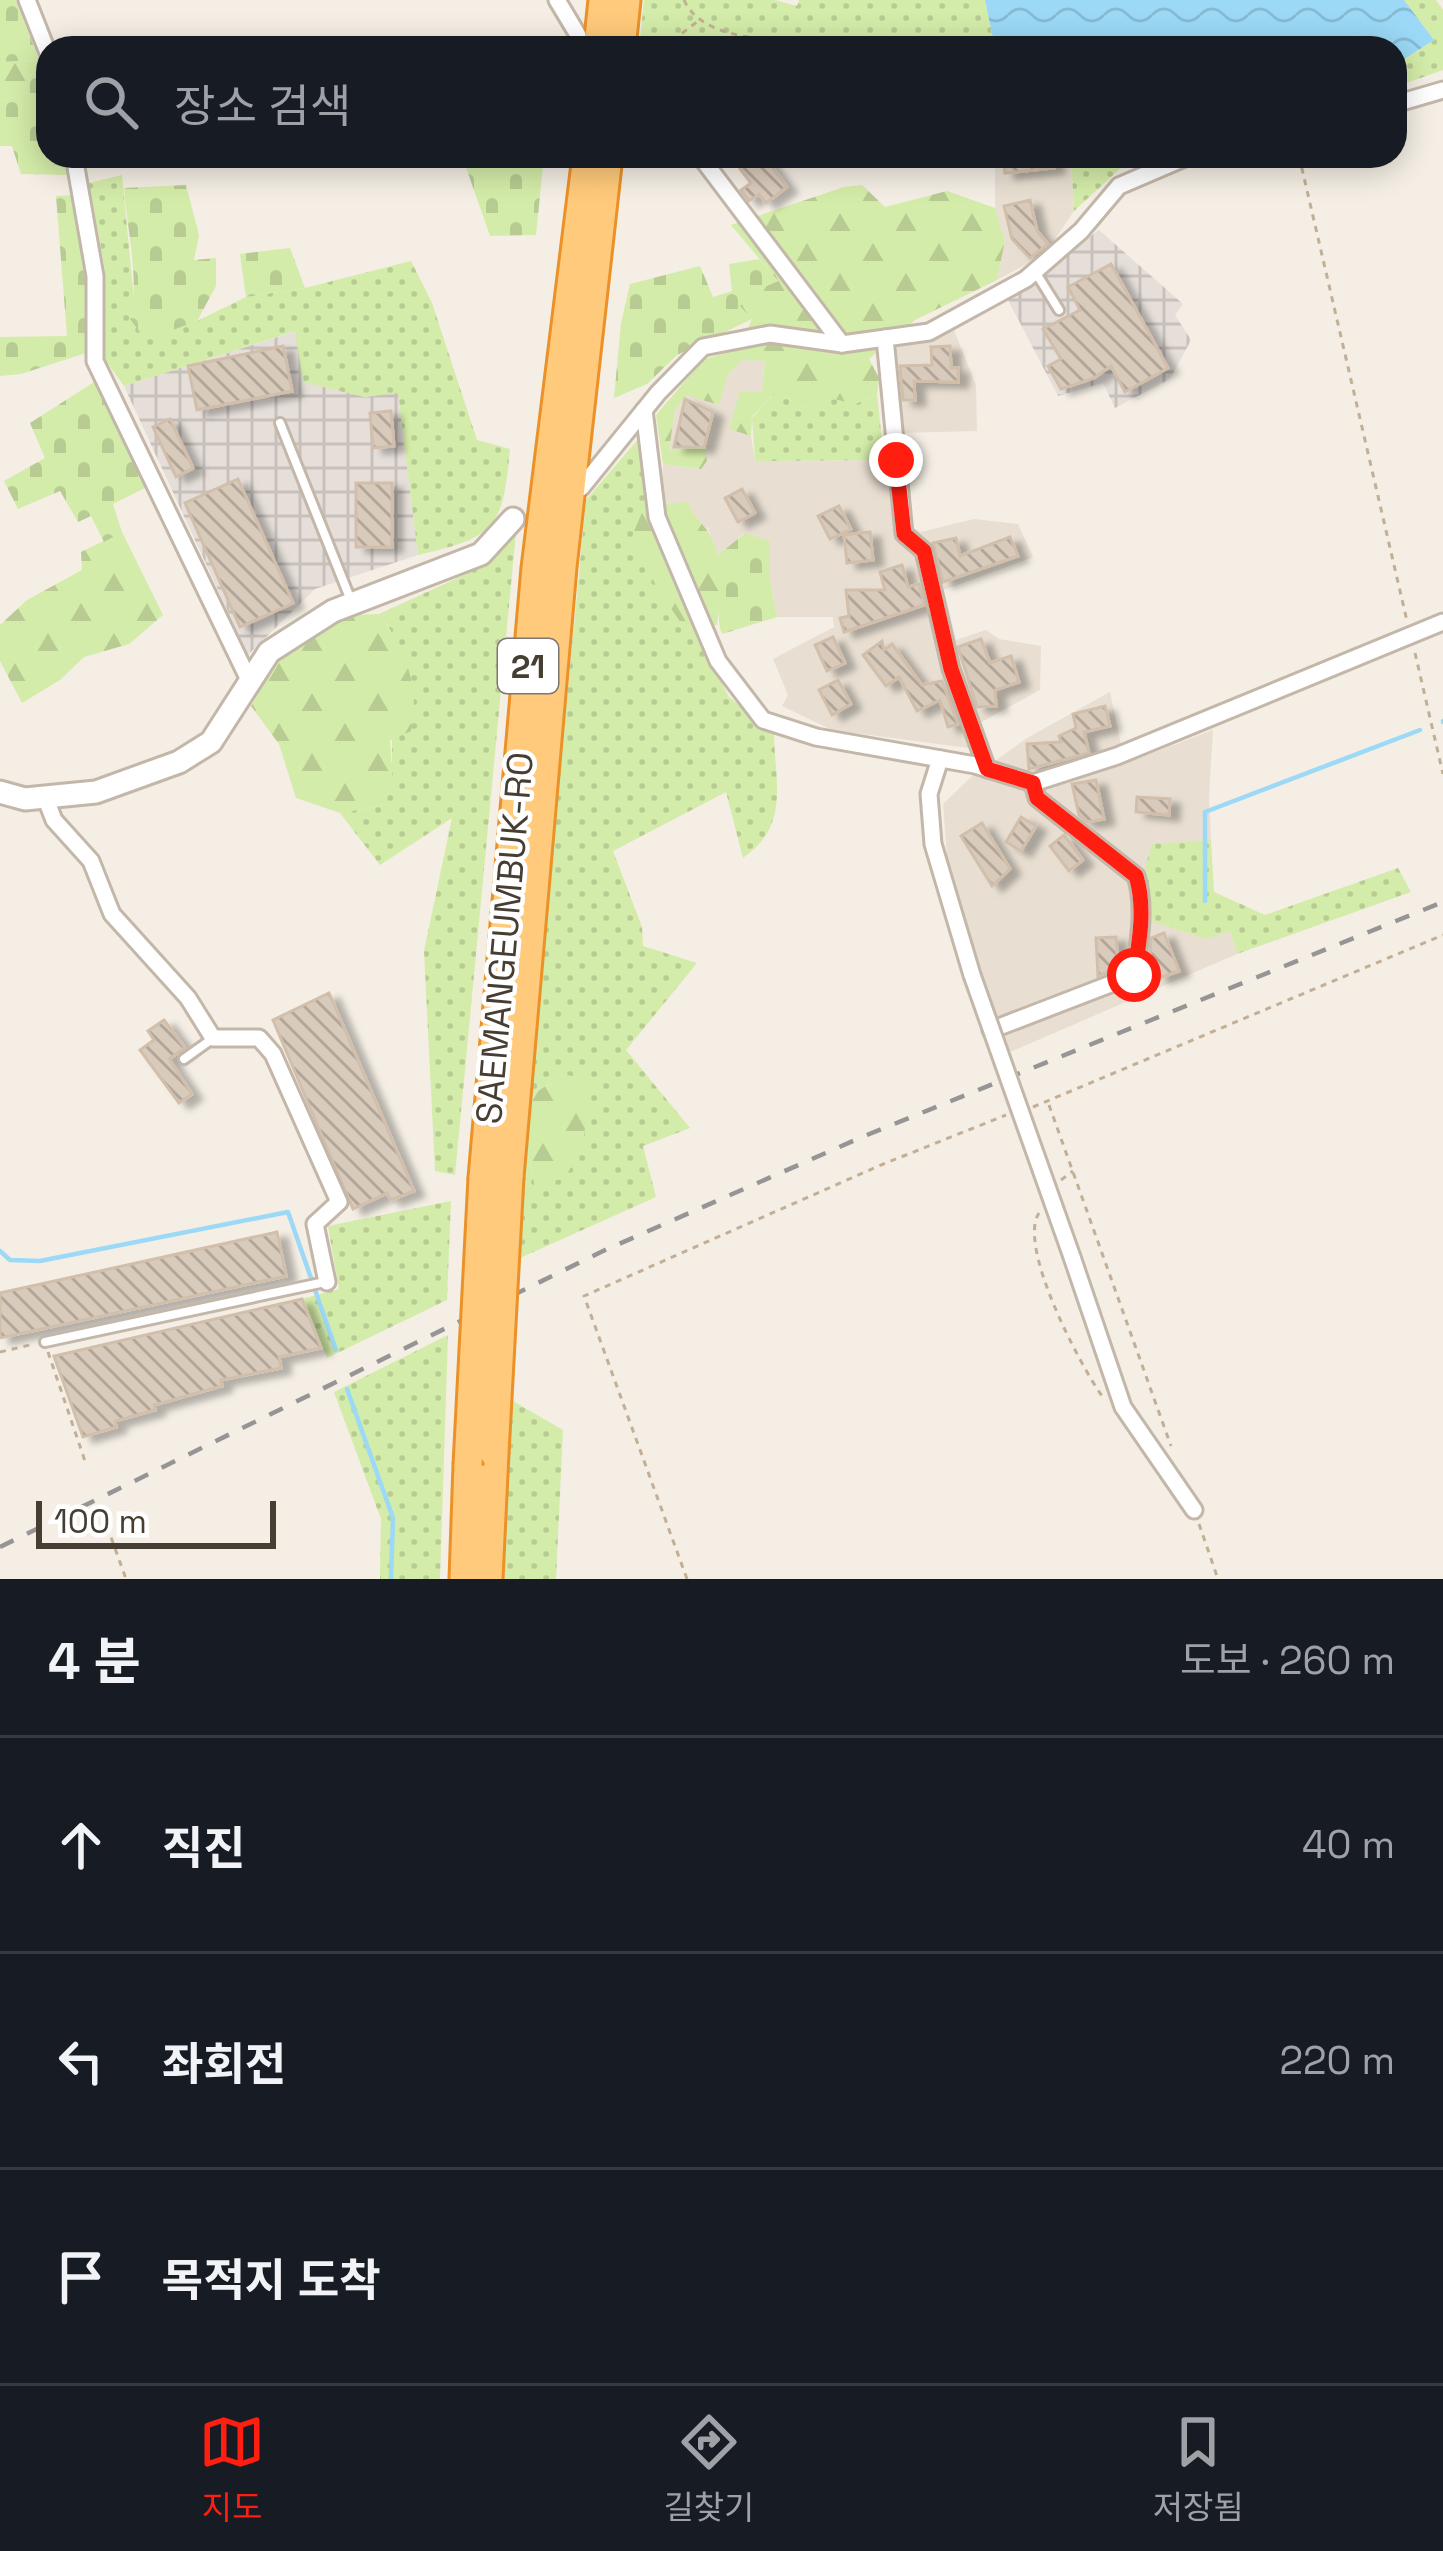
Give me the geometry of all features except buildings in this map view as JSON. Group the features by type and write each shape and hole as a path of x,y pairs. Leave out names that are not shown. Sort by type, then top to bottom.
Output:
{"highway":[{"path":"590,36 603,0"},
{"path":"622,36 626,0"},
{"name":"SAEMANGEUMBUK-RO","path":"464,1579 481,1459 536,568 586,168"},
{"name":"SAEMANGEUMBUK-RO","path":"496,1177 607,168"},
{"name":"SAEMANGEUMBUK-RO","path":"481,1459 488,1579"}],"street":[{"path":"26,0 41,36"},
{"path":"557,0 584,36"},
{"path":"1407,100 1443,90"},
{"path":"76,168 95,276 95,361 249,680"},
{"path":"709,168 842,344"},
{"path":"581,488 703,347 770,334 842,344 928,332 1036,271 1082,231 1119,185 1160,168"},
{"path":"885,338 904,534 924,551 951,669 987,769"},
{"path":"644,410 657,517 718,661 763,720 816,737 940,759 1033,783 1117,756 1443,622"},
{"path":"0,792 25,799 96,792 179,762 212,742 269,652 332,611 481,554 513,519"},
{"path":"940,759 929,794 932,844 972,975 1123,1407 1194,1510"},
{"path":"991,1030 1134,975 1140,933 1136,876 1037,798 1033,783"},
{"path":"45,797 54,820 91,861 112,914 188,998 213,1038 259,1038 273,1054 339,1202 315,1224 323,1282"}],"lane":[{"path":"1036,271 1059,310"},
{"path":"280,423 352,604"},
{"path":"184,1059 213,1038"},
{"path":"44,1342 323,1282"}],"path":[{"path":"684,0 700,20 737,36"},
{"path":"679,36 700,20"},
{"path":"1302,168 1443,774"},
{"path":"1029,1108 1443,935"},
{"path":"687,1579 584,1296 1009,1114"},
{"path":"0,1352 44,1342 86,1464"},
{"path":"1194,1510 1219,1579"},
{"path":"104,1515 126,1579"}],"shaded area":[{"path":"995,168 1072,168 1074,211 1045,254 997,280 1005,241 995,208"},
{"path":"1099,230 1183,304 1175,315 1191,340 1170,379 1115,408 1103,383 1058,396 1007,298"},
{"path":"953,328 976,385 977,431 900,433 891,347"},
{"path":"296,331 364,397 398,392 418,555 315,589 248,655 124,386"},
{"path":"742,360 765,360 762,392 730,429 751,436 755,461 904,460 910,526 921,532 974,519 1018,524 1033,557 944,590 956,640 986,630 999,639 1041,646 1040,690 969,729 968,748 832,730 782,706 788,695 773,659 834,627 833,617 777,617 769,541 744,533 718,555 708,529 695,520 688,503 661,503 663,464 700,469 692,448 669,451 675,410 685,394 719,404 728,374"},
{"path":"1110,692 1122,749 1041,777 995,761 1027,738"},
{"path":"1213,730 1211,840 1152,845 1230,931 1237,954 1010,1052 996,1021 947,855 943,804 975,773 1027,790 1129,762"}],"green space":[{"path":"0,0 16,0 36,60 0,62"},
{"path":"644,0 775,0 797,6 799,0 985,0 992,36 640,36"},
{"path":"1404,0 1436,0 1443,10 1443,70 1407,83 1407,57 1434,40"},
{"path":"36,60 22,95 0,100 0,62"},
{"path":"36,66 36,168 66,168 67,175 21,174 12,146 0,146 0,100 22,95"},
{"path":"466,168 543,168 536,235 490,236"},
{"path":"1072,168 1121,168 1074,211"},
{"path":"122,175 134,300 130,319 197,321 246,297 305,288 411,261 432,303 477,440 510,449 504,496 491,525 464,542 418,555 398,393 364,397 303,382 295,331 124,386 103,357 105,270 89,183"},
{"path":"186,185 199,235 194,260 216,258 216,286 197,321 146,340 130,319 133,271 124,188"},
{"path":"862,185 885,207 947,191 995,208 1005,241 997,280 915,320 869,359 879,378 877,394 855,404 834,399 804,407 776,392 752,417 751,436 729,429 740,391 762,392 765,361 742,360 728,374 719,405 686,395 675,410 669,450 692,448 692,441 704,444 707,461 701,469 663,464 656,415 704,359 738,350 752,319 739,306 757,290 778,281 731,225"},
{"path":"72,195 85,279 86,353 0,376 0,337 67,336 56,196"},
{"path":"290,248 305,288 246,297 240,254"},
{"path":"759,259 778,281 757,290 740,306 752,319 677,355 647,384 614,398 630,284 700,266 713,297 732,291 729,264"},
{"path":"94,382 147,487 113,504 122,532 104,542 91,516 78,522 60,491 18,509 4,481 45,458 30,423"},
{"path":"776,392 804,407 834,399 855,404 877,394 884,460 755,461 752,418"},
{"path":"639,438 645,505 634,534 685,629 693,628 729,697 774,733 774,817 768,832 743,858 726,792 613,851 642,927 643,946 697,963 626,1050 690,1128 643,1146 656,1197 520,1258 527,1150 535,1186 564,1074 529,1097 586,500"},
{"path":"688,502 715,546 721,591 717,625 685,629 656,586 633,534 645,505"},
{"path":"122,532 163,615 129,644 84,657 60,680 22,703 0,661 0,625 27,600 82,570 81,552"},
{"path":"516,532 455,1175 435,1171 424,951 452,818 380,865 340,813 384,805 392,761 391,631 379,614 475,570"},
{"path":"745,533 770,541 770,581 777,617 722,634 718,555"},
{"path":"379,614 409,670 414,699 411,731 390,740 393,784 384,805 340,813 296,798 279,744 251,706 281,654 349,615"},
{"path":"1211,840 1214,892 1265,915 1398,868 1411,892 1237,954 1230,931 1206,939 1148,920 1145,868 1152,844"},
{"path":"564,1074 590,1081 583,1145 565,1178 535,1186 527,1150 529,1097"},
{"path":"451,1201 447,1300 327,1358 302,1299 339,1289 328,1226"},
{"path":"448,1335 440,1579 380,1579 381,1519 334,1392"},
{"path":"511,1400 563,1430 556,1579 504,1579"}],"water":[{"path":"985,0 1404,0 1434,40 1407,57 1407,36 992,36"}],"waterway":[{"path":"1205,901 1205,812 1420,730"},
{"path":"0,1251 10,1260 40,1261 288,1212 336,1350"},
{"path":"347,1389 393,1518 391,1579"}],"railway":[{"path":"0,1547 603,1251 862,1137 1443,902"}],"route":[{"path":"896,460 904,534 924,551 951,669 987,769 1033,783 1037,798 1136,876 1140,933 1134,975"}]}
